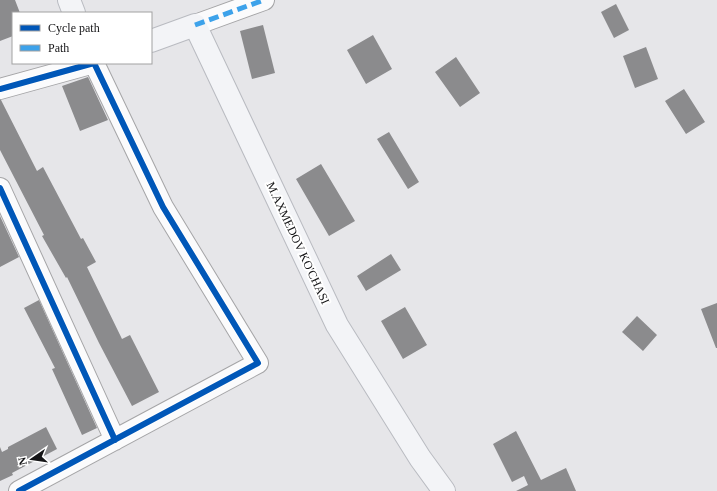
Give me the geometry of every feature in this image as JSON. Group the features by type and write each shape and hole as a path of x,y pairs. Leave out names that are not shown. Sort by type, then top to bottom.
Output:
{"main road":[{"path":"69,0 74,12"},
{"path":"156,39 195,26"},
{"name":"M.AXMEDOV KO'CHASI","path":"195,26 337,325 420,458 444,491"}],"street":[{"path":"195,26 253,2"},
{"path":"0,90 91,64"},
{"path":"19,491 258,364 164,207 94,64"},
{"path":"0,188 115,440"}],"building":[{"path":"0,0 15,0 20,12 12,12 12,36 0,41"},
{"path":"616,4 629,30 614,38 601,12"},
{"path":"263,25 275,73 252,79 240,31"},
{"path":"373,35 392,69 366,84 347,50"},
{"path":"646,47 658,79 635,88 623,56"},
{"path":"456,57 480,93 460,107 435,72"},
{"path":"88,77 108,120 80,131 62,86"},
{"path":"684,89 705,122 686,134 665,101"},
{"path":"0,100 37,171 43,167 81,239 83,238 96,262 87,267 122,339 130,335 159,392 132,406 67,277 66,278 42,236 44,235 0,150"},
{"path":"389,132 419,182 408,189 377,139"},
{"path":"321,164 355,221 329,236 296,179"},
{"path":"0,216 19,257 0,267"},
{"path":"391,254 401,270 366,291 357,276"},
{"path":"39,300 97,428 82,435 52,369 55,368 24,308"},
{"path":"717,303 717,348 716,348 701,309"},
{"path":"405,307 427,345 403,359 381,321"},
{"path":"637,316 657,335 643,351 622,332"},
{"path":"46,427 57,449 0,481 0,447 2,452 8,449 8,447"},
{"path":"516,431 541,480 566,468 576,491 516,491 528,485 524,476 512,482 493,444"}],"marked path":[{"path":"195,25 264,0"}],"cycle path":[{"path":"0,89 90,64"},
{"path":"19,491 258,363 163,207 94,64"},
{"path":"0,188 115,440"}]}
